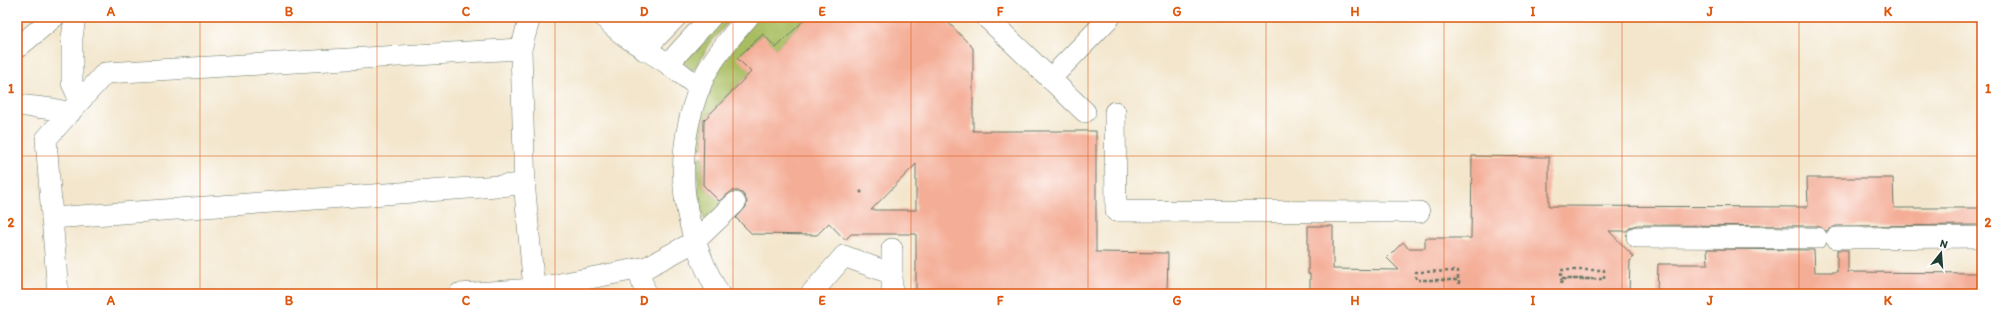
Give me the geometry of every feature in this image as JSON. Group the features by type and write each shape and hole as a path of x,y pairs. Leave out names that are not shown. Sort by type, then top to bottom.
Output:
{"street":[{"path":"17,48 54,17"},
{"path":"75,17 72,38 72,83 75,107"},
{"path":"530,17 520,49 525,184 534,289"},
{"path":"623,30 648,17"},
{"path":"623,30 676,17"},
{"path":"668,64 711,17"},
{"path":"719,294 706,272 694,242 685,209 682,173 687,131 694,103 706,73 731,36 748,17"},
{"path":"986,17 1084,112"},
{"path":"1050,79 1110,17"},
{"path":"623,30 700,88"},
{"path":"58,294 46,139 105,73 520,49"},
{"path":"17,105 53,109 75,107"},
{"path":"1115,112 1116,211 1420,212"},
{"path":"52,218 525,184"},
{"path":"458,294 534,289 647,267 694,242 735,203"},
{"path":"1637,237 1982,238"},
{"path":"892,248 892,284"},
{"path":"811,294 844,256 892,284"},
{"path":"638,269 646,294"}],"path":[{"path":"1561,284 1562,279 1565,279 1604,280 1604,270 1561,270 1561,279 1565,279 1597,279"},
{"path":"1423,280 1458,280 1458,276 1458,271 1416,272 1416,280 1448,280 1455,280 1459,280 1459,285"}],"green space":[{"path":"720,17 733,17 712,41 693,71 680,60"},
{"path":"758,17 803,17 805,19 776,48 762,34 738,58 751,72 704,119 703,148 692,148 709,84 724,61"},
{"path":"698,157 703,157 703,185 725,207 706,226 698,198"}],"building":[{"path":"807,17 943,17 973,48 973,131 1096,131 1096,252 1168,253 1167,294 916,294 916,234 851,234 845,240 829,223 817,235 752,234 736,218 746,207 747,201 743,194 738,191 732,191 719,201 703,185 704,120 751,72 737,58 763,34 776,48","holes":["916,164 916,210 871,210"]},
{"path":"1472,156 1549,157 1549,206 1808,207 1807,178 1893,178 1894,208 1982,208 1982,225 1836,226 1826,231 1817,226 1637,225 1626,231 1609,231 1634,257 1630,261 1629,294 1310,294 1310,274 1308,274 1308,226 1333,226 1333,269 1399,270 1387,258 1403,242 1408,248 1425,248 1425,238 1471,238"},
{"path":"1707,249 1814,250 1815,272 1837,272 1837,250 1848,250 1848,272 1982,273 1982,294 1657,294 1658,264 1708,264"}]}
